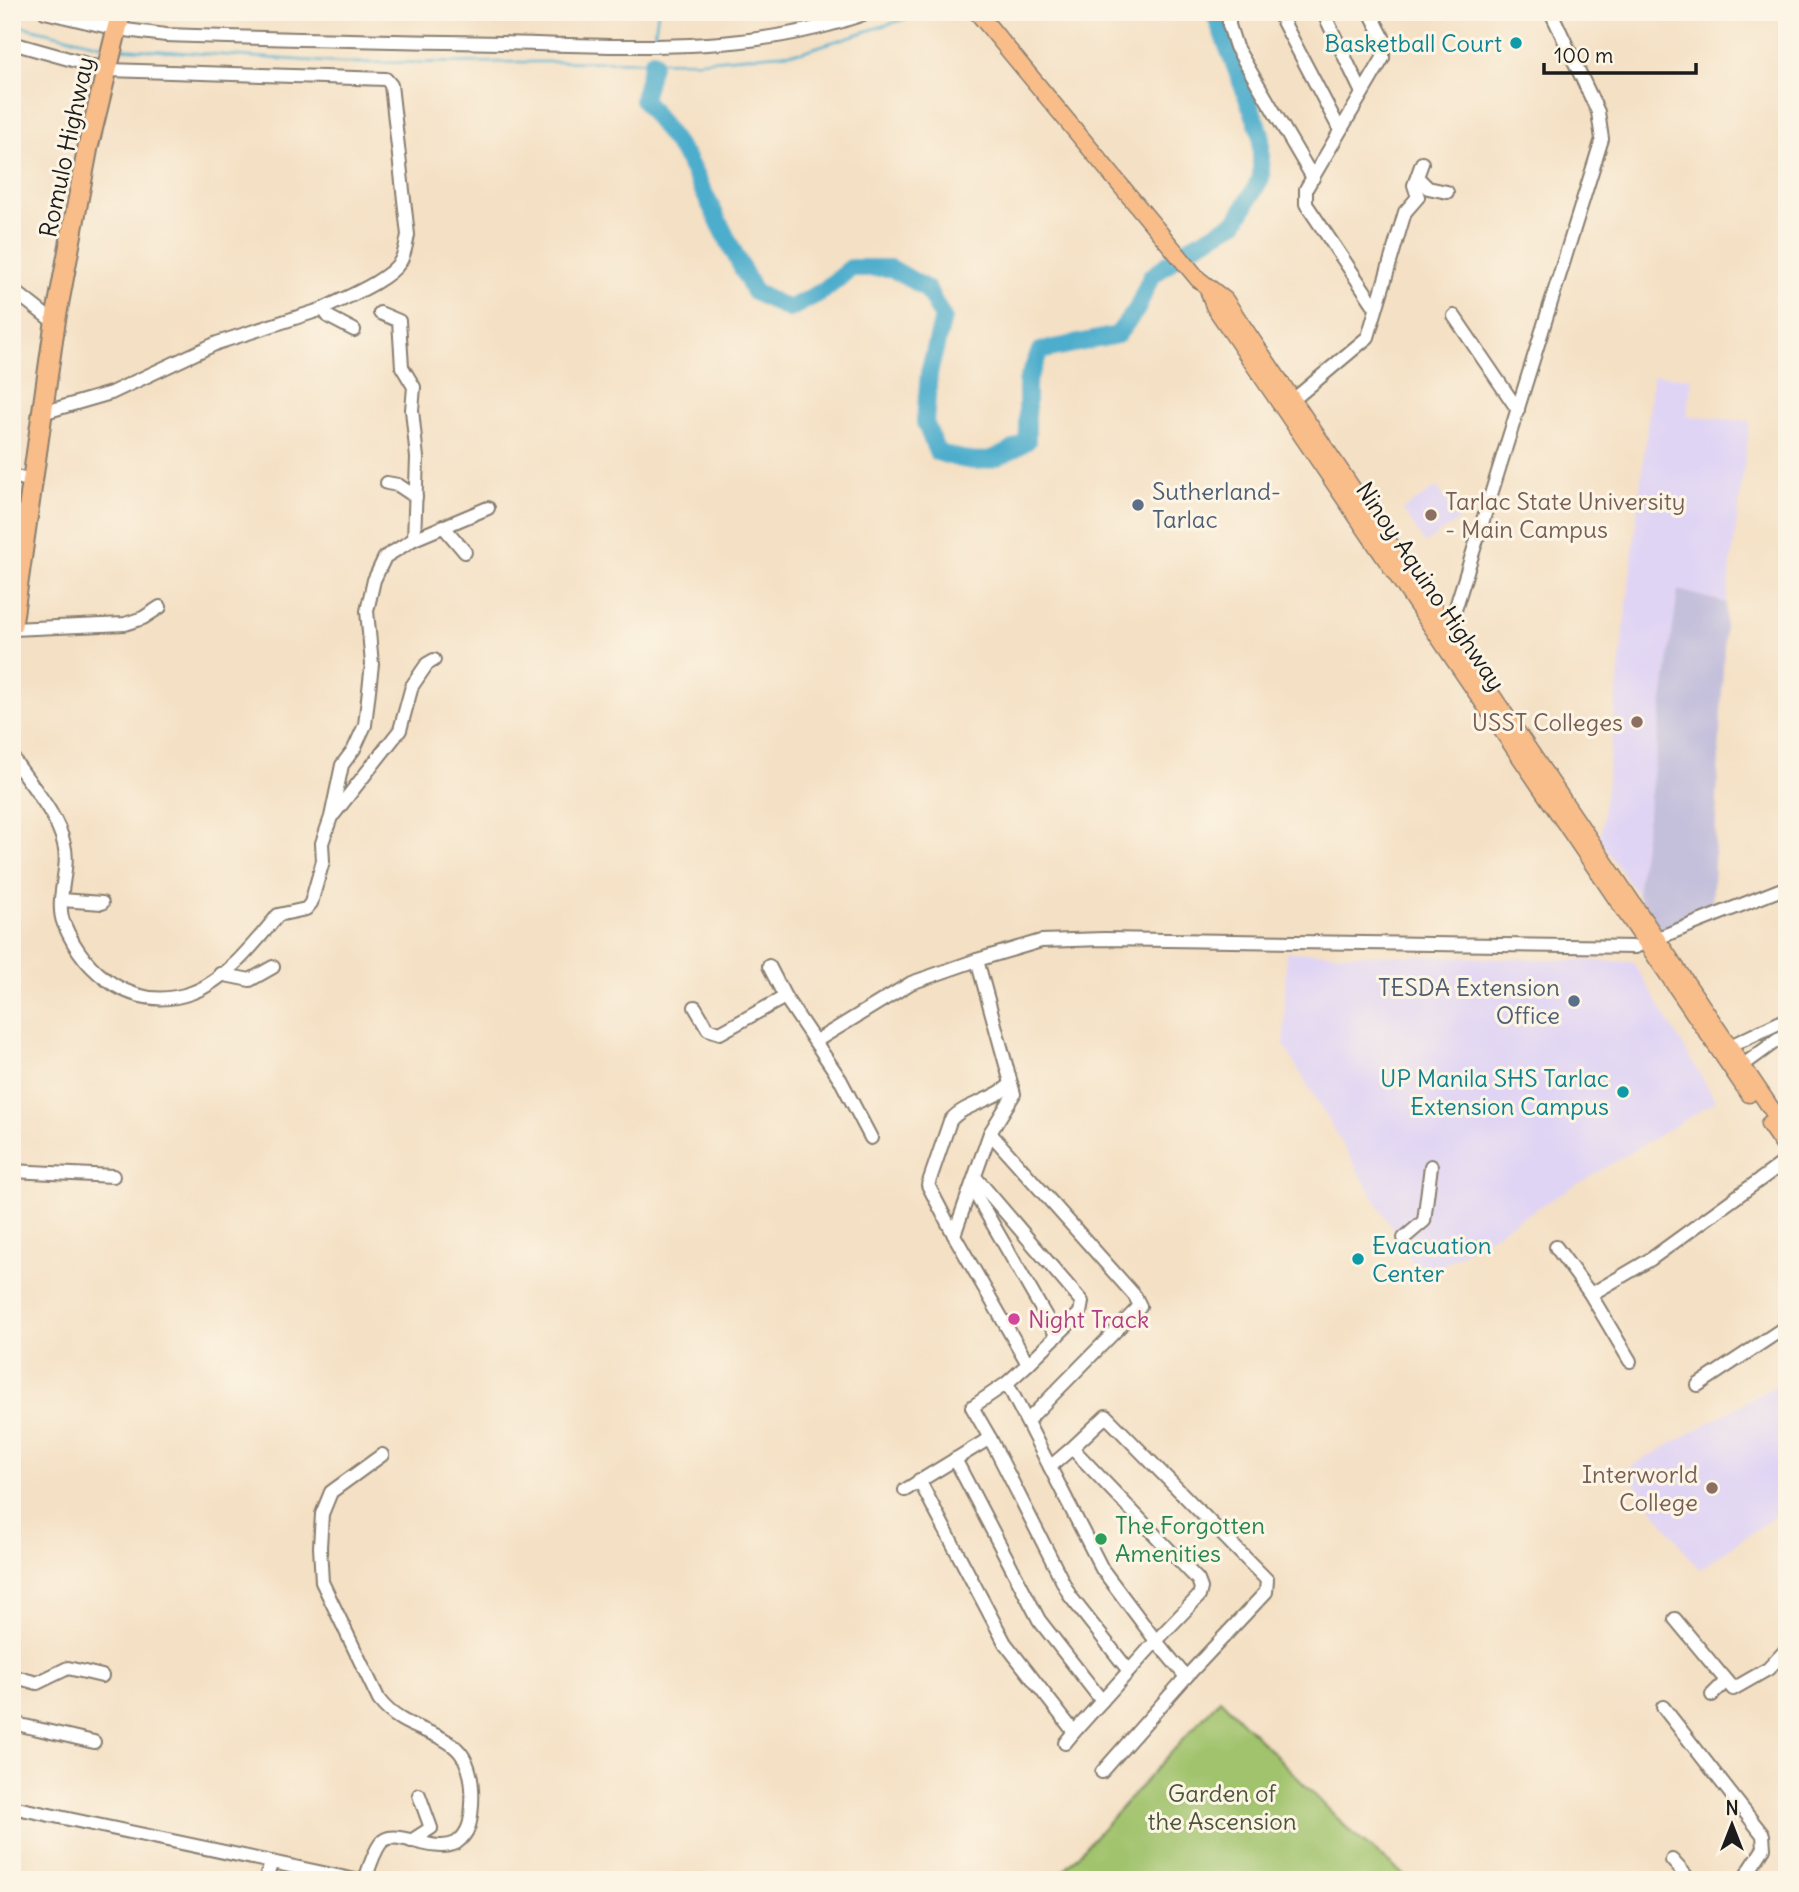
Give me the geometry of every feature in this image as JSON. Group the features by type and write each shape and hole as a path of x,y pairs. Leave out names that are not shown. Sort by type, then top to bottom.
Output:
{"highway":[{"name":"Romulo Highway","path":"12,627 55,323 88,147 118,24"}],"main road":[{"name":"Ninoy Aquino Highway","path":"977,12 1203,284 1214,306 1289,404 1725,1048 1787,1132"},
{"name":"Ninoy Aquino Highway","path":"1416,593 1449,629 1455,650"},
{"name":"Ninoy Aquino Highway","path":"1739,1068 1787,1150"}],"street":[{"path":"46,12 199,36 665,46 752,41 837,24 869,12"},
{"path":"1229,12 1229,25 1237,47 1312,178"},
{"path":"1278,12 1340,130"},
{"path":"1322,12 1362,93"},
{"path":"1370,12 1385,46 1382,58 1306,189 1306,204 1376,308"},
{"path":"1449,629 1602,139 1598,112 1551,12"},
{"path":"12,43 108,66 386,79 391,85 408,235 399,263 388,274 323,309 217,343 111,393 42,413"},
{"path":"1289,404 1362,345 1368,337 1405,212 1418,197 1414,185 1422,163"},
{"path":"1417,177 1428,188 1447,192"},
{"path":"12,289 55,323"},
{"path":"323,309 329,317 354,330"},
{"path":"380,313 399,321 402,366 414,387 412,410 417,458 414,539"},
{"path":"1454,316 1518,410"},
{"path":"12,476 32,481"},
{"path":"387,482 398,485 416,497"},
{"path":"12,757 57,825 65,845 62,921 84,961 113,986 139,997 168,997 192,993 220,974 258,940 278,915 302,912 311,903 323,861 322,843 331,817 342,765 354,749 365,725 372,664 367,611 374,580 385,557 414,539 488,508"},
{"path":"443,526 465,552"},
{"path":"12,627 111,626 143,618 160,607"},
{"path":"331,817 400,730 412,686 427,664 434,660"},
{"path":"816,1041 911,983 1041,941 1104,939 1625,948 1653,942 1787,887"},
{"path":"62,900 102,903"},
{"path":"954,1235 990,1133 1013,1098 977,960"},
{"path":"769,966 785,997 816,1041 871,1138"},
{"path":"220,974 250,980 273,967"},
{"path":"695,1007 708,1029 720,1033 785,997"},
{"path":"1725,1048 1787,1019"},
{"path":"1739,1068 1787,1033"},
{"path":"1011,1084 990,1100 952,1118 928,1181 929,1192 1028,1364"},
{"path":"990,1100 997,1119"},
{"path":"990,1133 1135,1296 1140,1306 1027,1421"},
{"path":"1589,1292 1604,1287 1651,1259 1787,1160"},
{"path":"1404,1238 1424,1221 1431,1166"},
{"path":"12,1171 113,1176"},
{"path":"974,1183 1057,1336"},
{"path":"974,1183 1082,1302 1080,1313 1028,1364 1007,1383 972,1407 1070,1596 1129,1671"},
{"path":"1556,1247 1589,1292 1630,1362"},
{"path":"1698,1385 1787,1326"},
{"path":"1007,1383 1102,1569 1186,1677"},
{"path":"1050,1467 1106,1416 1267,1580 1266,1592 1101,1772"},
{"path":"905,1490 990,1438"},
{"path":"1065,1743 1199,1596 1200,1584 1072,1448"},
{"path":"365,1880 383,1840 393,1836 438,1848 450,1846 461,1840 470,1820 470,1769 463,1756 445,1740 384,1706 341,1625 321,1577 322,1516 329,1496 382,1455"},
{"path":"955,1459 1039,1620 1102,1701"},
{"path":"919,1480 1005,1643 1074,1732"},
{"path":"1675,1619 1733,1689 1743,1685 1758,1672 1768,1669 1787,1649"},
{"path":"12,1676 37,1683 68,1668 102,1676"},
{"path":"1712,1695 1726,1682"},
{"path":"1662,1707 1763,1835 1764,1847 1742,1880"},
{"path":"12,1723 94,1742"},
{"path":"411,1841 431,1828 419,1795"},
{"path":"12,1807 356,1880"},
{"path":"1672,1860 1690,1880"},
{"path":"265,1880 272,1862"}],"shaded area":[{"name":"USST Colleges","path":"1653,375 1692,378 1687,416 1750,421 1726,603 1678,590 1637,894 1600,840"},
{"name":"Tarlac State University - Main Campus","path":"1437,487 1459,520 1425,543 1403,510"},
{"path":"1678,590 1726,603 1712,908 1662,932 1637,894"},
{"path":"1286,952 1633,962 1716,1101 1421,1278 1284,1045"},
{"name":"Interworld College","path":"1787,1379 1787,1507 1699,1570 1624,1470"}],"green space":[{"name":"Garden of the Ascension","path":"1220,1699 1352,1833 1410,1880 1055,1880"}],"waterway":[{"path":"654,39 658,12"},
{"path":"118,48 342,63 700,61 801,52 927,12"},
{"path":"653,61 643,99 687,159 754,292 789,309 823,291 851,268 891,268 927,289 943,318 929,373 925,422 937,452 974,461 994,458 1027,441 1027,382 1040,351 1117,335 1137,309 1151,277 1185,250 1236,222 1261,178 1261,134 1214,12"},
{"path":"12,24 105,46"}],"place":[{"name":"Basketball Court","path":"1516,43"},
{"name":"Sutherland- Tarlac","path":"1138,505"},
{"name":"Tarlac State University - Main Campus","path":"1431,515"},
{"name":"USST Colleges","path":"1637,722"},
{"name":"TESDA Extension Office","path":"1574,1001"},
{"name":"UP Manila SHS Tarlac Extension Campus","path":"1623,1092"},
{"name":"Evacuation Center","path":"1358,1259"},
{"name":"Night Track","path":"1014,1319"},
{"name":"Interworld College","path":"1712,1488"},
{"name":"The Forgotten Amenities","path":"1101,1539"}]}
